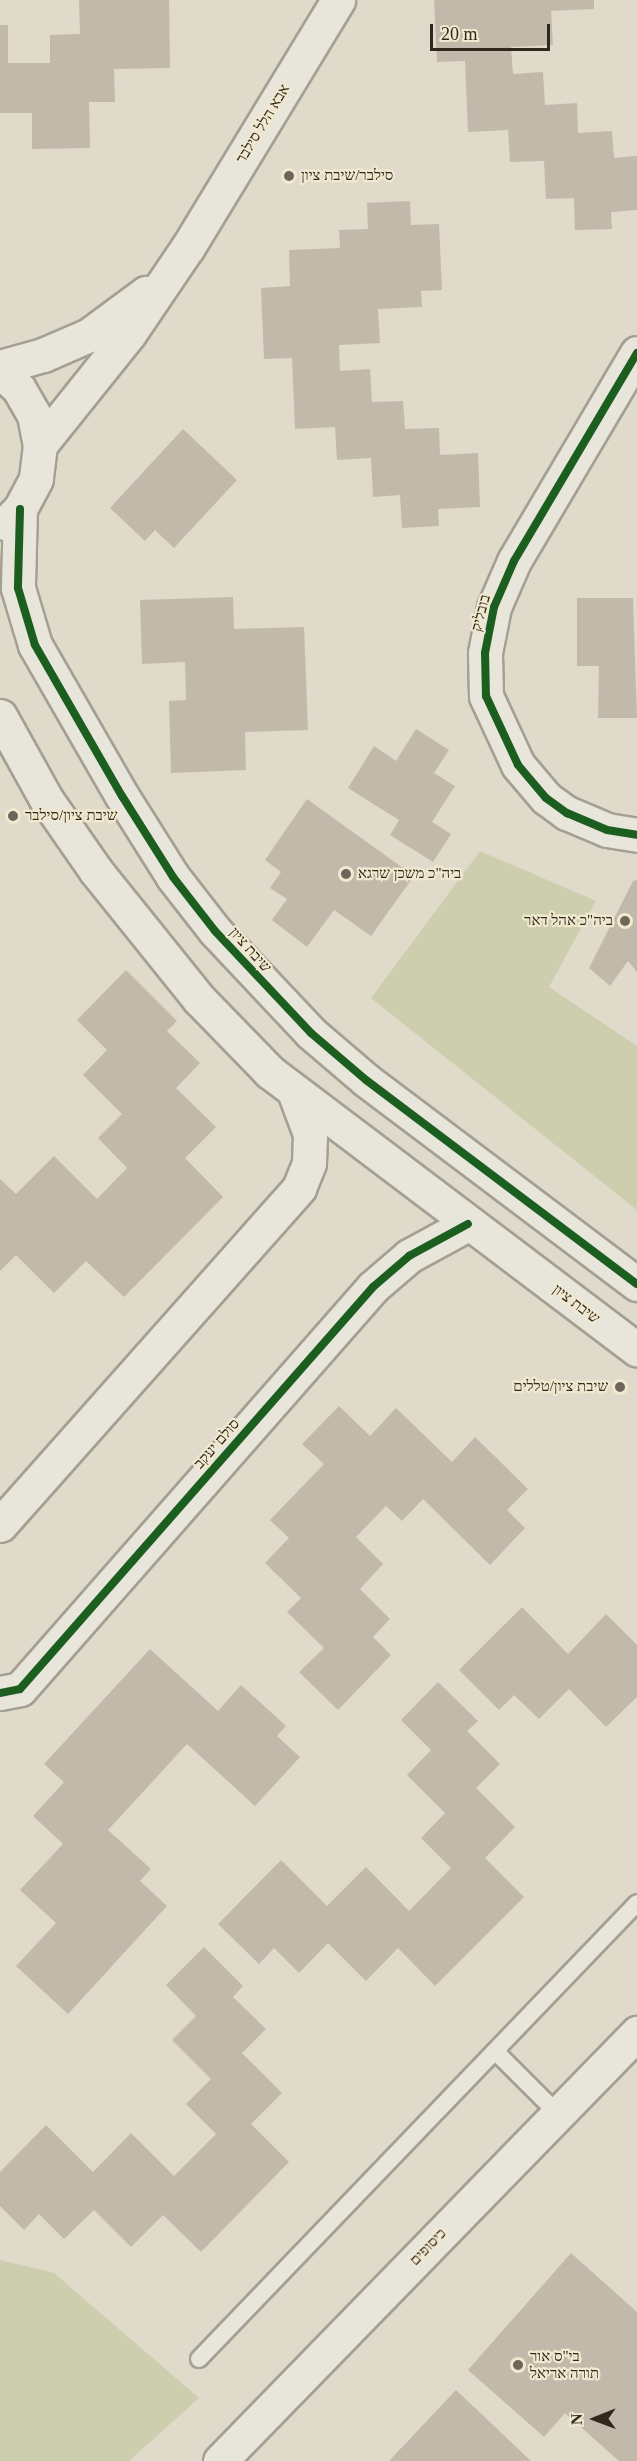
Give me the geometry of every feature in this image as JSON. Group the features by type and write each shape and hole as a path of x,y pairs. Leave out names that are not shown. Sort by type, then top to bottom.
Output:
{"street":[{"name":"אבא הלל סילבר","path":"40,445 129,334 188,247 338,0"},
{"name":"אבא הלל סילבר","path":"0,369 43,355 89,335 155,285 188,247"},
{"name":"בובליק","path":"637,353 514,561 494,607 485,652 486,696 518,765 546,798 567,813 607,830 637,835"},
{"path":"0,369 19,388 34,415 40,445 36,479 10,519"},
{"name":"שיבת ציון","path":"10,519 18,588 35,645 122,796 173,877 215,931 311,1033 366,1080 637,1284"},
{"name":"שיבת ציון","path":"0,716 46,799 103,880 199,999 295,1094 637,1350"},
{"path":"0,1525 299,1188 309,1162 310,1134 295,1094"},
{"name":"סולם יעקב","path":"0,1693 20,1689 373,1287 409,1256 468,1224"},
{"name":"כיסופים","path":"220,2461 637,2033"}],"lane":[{"path":"198,2359 637,1903"},
{"path":"495,2051 558,2114"}],"green space":[{"path":"480,851 596,901 549,987 637,1046 637,1210 371,998"},
{"path":"0,2260 54,2273 199,2398 129,2461 0,2461"}],"building":[{"path":"79,0 169,0 170,68 114,69 115,102 89,102 90,148 32,149 32,113 0,113 0,25 8,25 8,63 50,63 50,35 80,34"},
{"path":"434,0 594,0 594,9 551,11 553,45 511,47 513,74 543,72 545,105 577,103 578,133 612,131 614,158 637,156 637,210 611,212 612,229 575,230 574,198 546,199 544,161 510,162 508,130 468,132 465,61 437,62"},
{"path":"410,201 411,225 439,224 442,290 421,291 422,307 378,309 380,343 339,345 340,371 370,369 372,402 403,401 405,429 439,428 440,455 478,453 480,507 438,509 439,526 402,528 400,495 373,497 371,458 337,460 335,427 295,429 292,358 264,359 261,288 290,286 289,250 340,248 339,230 368,229 367,203"},
{"path":"183,429 237,480 174,548 155,530 145,541 110,508"},
{"path":"233,597 234,629 304,627 308,730 245,732 246,770 171,773 169,701 186,700 185,662 142,664 140,600"},
{"path":"577,598 633,598 637,718 598,718 599,666 577,666"},
{"path":"416,729 449,750 434,773 455,786 432,822 451,834 433,862 390,835 399,820 348,788 374,746 396,761"},
{"name":"ביה\"כ משכן שרגא","path":"307,799 414,876 371,936 334,910 307,947 272,920 287,899 270,888 281,872 265,860"},
{"name":"ביה\"כ אהל דאר","path":"637,880 637,972 628,961 610,986 589,968 633,881"},
{"path":"126,970 177,1021 167,1031 200,1063 176,1088 216,1127 185,1158 223,1197 124,1297 86,1261 54,1293 16,1255 0,1271 0,1179 16,1194 54,1156 97,1199 127,1168 98,1138 122,1114 83,1075 107,1050 77,1020"},
{"path":"339,1406 370,1436 396,1408 452,1462 475,1437 528,1489 507,1510 525,1528 490,1565 423,1499 402,1521 386,1506 356,1537 383,1564 360,1589 390,1619 373,1637 391,1655 338,1710 299,1672 324,1648 287,1612 301,1598 265,1563 289,1538 270,1520 324,1464 302,1444"},
{"path":"522,1607 568,1654 606,1614 637,1645 637,1697 606,1727 569,1689 539,1719 514,1695 499,1710 459,1670"},
{"path":"150,1649 218,1711 241,1685 286,1726 277,1736 300,1757 255,1806 187,1744 108,1830 151,1869 140,1881 167,1906 68,2014 16,1966 56,1923 20,1890 63,1844 33,1816 64,1782 44,1764"},
{"path":"438,1682 478,1721 467,1731 500,1764 476,1788 515,1827 485,1858 524,1897 435,1986 398,1948 366,1981 328,1943 299,1973 274,1948 259,1964 218,1924 281,1860 327,1906 366,1867 409,1911 451,1868 421,1838 445,1813 407,1775 431,1750 401,1720"},
{"path":"204,1947 243,1986 233,1997 266,2029 242,2053 282,2093 251,2124 289,2162 201,2252 163,2215 131,2247 94,2210 64,2239 39,2214 24,2230 0,2206 0,2172 46,2125 93,2172 131,2133 174,2176 216,2134 186,2104 211,2079 172,2040 196,2016 166,1985"},
{"path":"571,2253 637,2312 637,2461 619,2461 565,2413 544,2437 468,2370"},
{"path":"456,2390 531,2461 389,2461"}],"cycle path":[{"path":"637,353 514,561 494,607 485,653 486,696 518,765 546,798 567,813 607,830 637,835"},
{"path":"20,509 18,588 35,645 122,796 173,877 215,931 311,1033 366,1080 637,1284"},
{"path":"0,1693 20,1689 373,1287 409,1256 468,1224"}],"place":[{"name":"סילבר/שיבת ציון","path":"289,176"},
{"name":"שיבת ציון/סילבר","path":"13,816"},
{"name":"ביה\"כ משכן שרגא","path":"346,874"},
{"name":"ביה\"כ אהל דאר","path":"625,921"},
{"name":"שיבת ציון/טללים","path":"620,1387"},
{"name":"בי\"ס אור תורה אריאל","path":"518,2365"}]}
